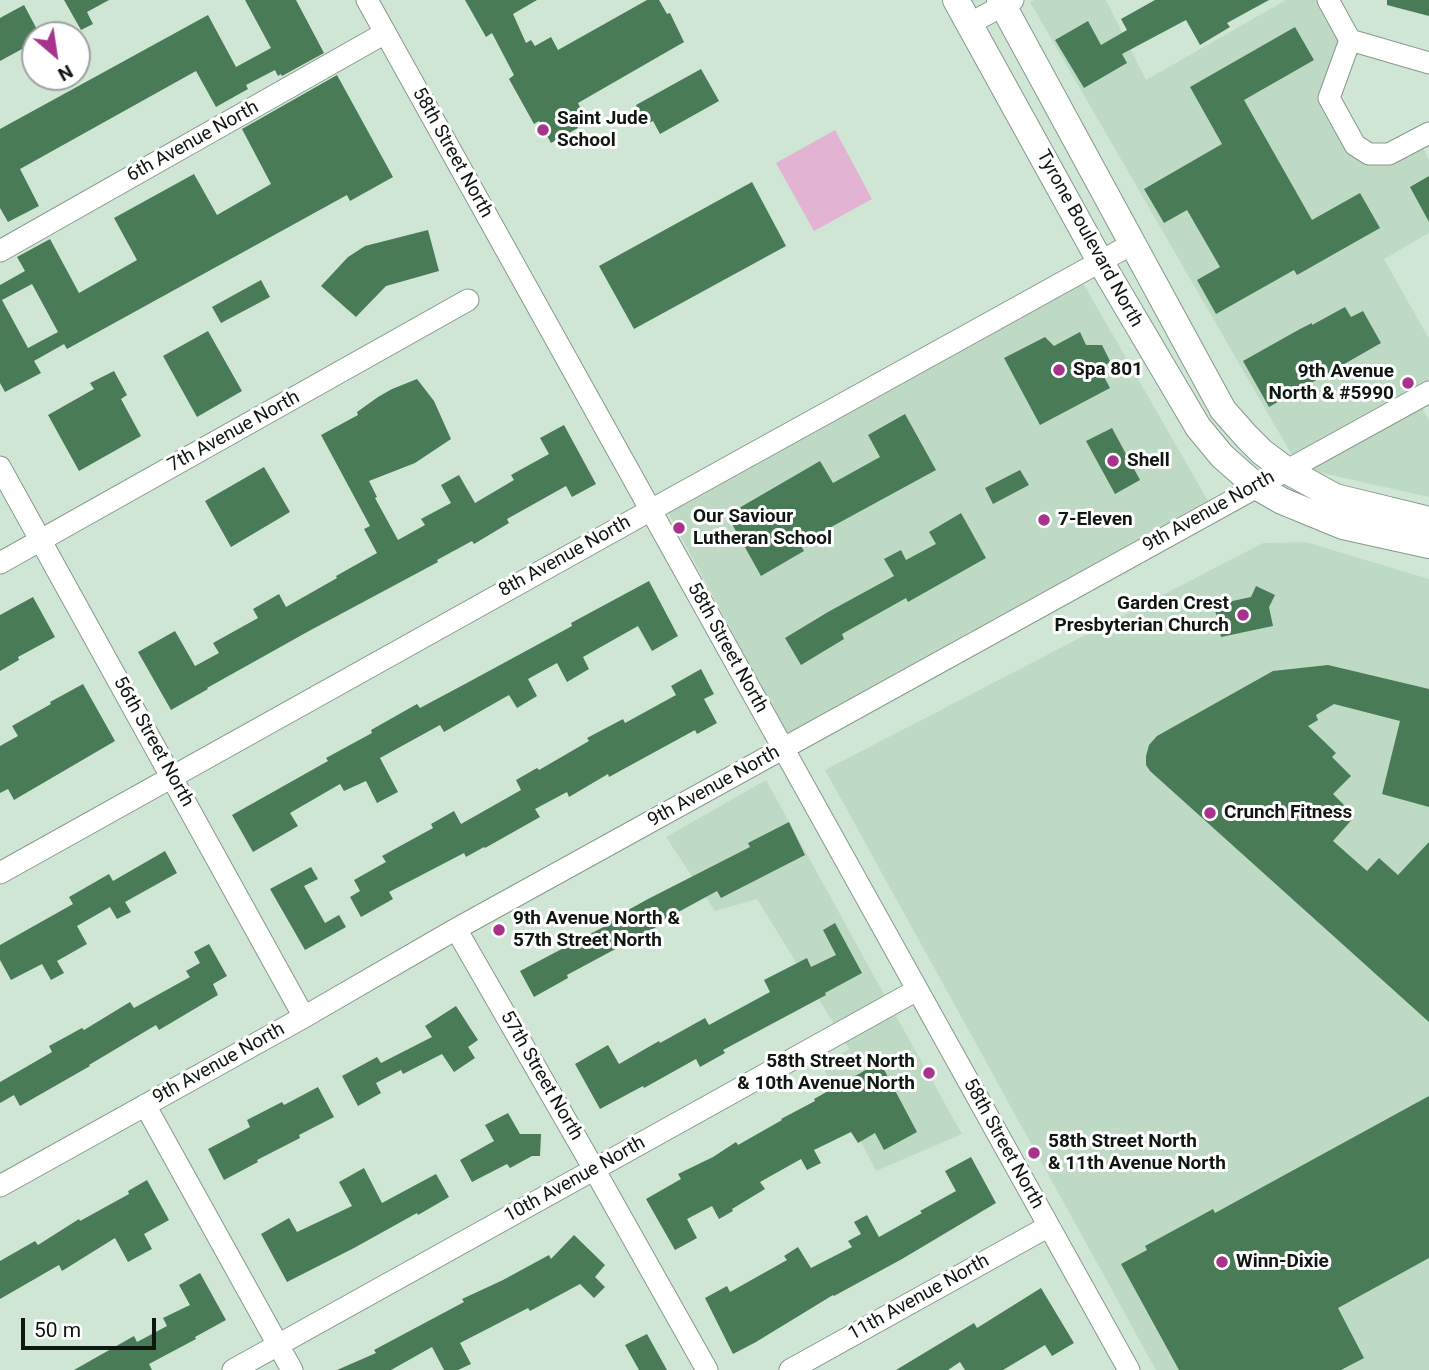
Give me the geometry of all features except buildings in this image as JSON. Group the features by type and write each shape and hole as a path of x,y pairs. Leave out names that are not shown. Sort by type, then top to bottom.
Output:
{"main road":[{"name":"Tyrone Boulevard North","path":"956,0 1100,261 1198,427 1226,460 1256,486 1343,526 1429,545"},
{"name":"Tyrone Boulevard North","path":"1005,2 1223,410 1262,452 1286,470 1335,497 1429,520"}],"street":[{"name":"58th Street North","path":"367,0 1129,1370"},
{"path":"1328,0 1350,40 1429,63"},
{"path":"969,24 1005,2"},
{"name":"6th Avenue North","path":"0,251 385,33"},
{"path":"1350,40 1329,98 1355,145 1369,154 1390,154 1429,133"},
{"name":"8th Avenue North","path":"0,873 1132,244"},
{"name":"7th Avenue North","path":"0,563 468,300"},
{"name":"9th Avenue North","path":"0,1186 456,929 1256,486 1428,396"},
{"name":"56th Street North","path":"0,467 304,1017"},
{"name":"57th Street North","path":"456,929 707,1370"},
{"name":"10th Avenue North","path":"233,1370 917,990"},
{"path":"145,1105 292,1370"},
{"name":"11th Avenue North","path":"790,1370 1049,1226"}],"shaded area":[{"path":"1106,0 1146,80 1286,0 1318,0 1340,40 1320,94 1370,164 1395,163 1423,148 1429,160 1429,233 1384,259 1429,339 1429,379 1292,455 1030,2"},
{"path":"835,130 872,199 814,231 776,163"},
{"path":"1083,283 1208,501 787,735 668,512"},
{"path":"1422,408 1429,420 1429,497 1308,470"},
{"path":"1306,542 1429,579 1429,1370 1156,1370 825,770 1263,543"},
{"path":"766,780 885,996 834,1024 757,899 715,911 666,837"},
{"path":"895,1014 962,1134 876,1171 822,1065 849,1049 845,1042"}],"place":[{"name":"Saint Jude School","path":"543,130"},
{"name":"Spa 801","path":"1059,370"},
{"name":"9th Avenue North & #5990","path":"1408,383"},
{"name":"Shell","path":"1113,461"},
{"name":"7-Eleven","path":"1044,520"},
{"name":"Our Saviour Lutheran School","path":"679,528"},
{"name":"Garden Crest Presbyterian Church","path":"1243,615"},
{"name":"Crunch Fitness","path":"1210,813"},
{"name":"9th Avenue North & 57th Street North","path":"499,930"},
{"name":"58th Street North & 10th Avenue North","path":"929,1073"},
{"name":"58th Street North & 11th Avenue North","path":"1034,1153"},
{"name":"Winn-Dixie","path":"1222,1262"}]}
